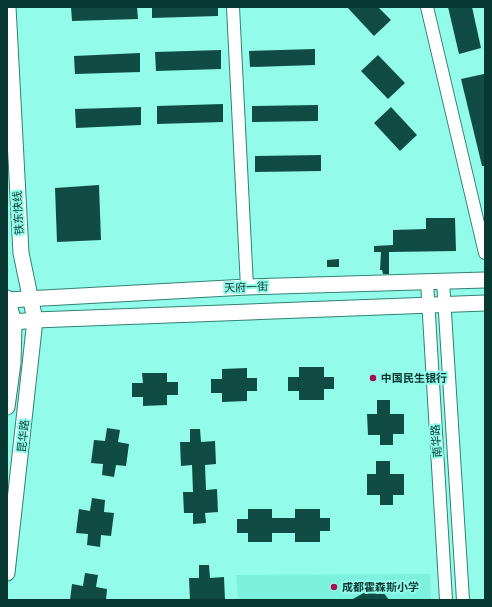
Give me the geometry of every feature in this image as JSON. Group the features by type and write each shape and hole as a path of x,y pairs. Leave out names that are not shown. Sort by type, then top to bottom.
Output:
{"main road":[{"name":"铁东快线","path":"8,7 21,253 30,299"},
{"name":"天府一街","path":"7,299 247,287 485,280"},
{"name":"昆华路","path":"7,299 14,322 13,363 7,407"},
{"name":"昆华路","path":"7,573 34,320 30,299"},
{"path":"14,322 485,303"}],"street":[{"path":"233,7 247,287"},
{"path":"428,7 485,253"},
{"path":"444,281 463,600"},
{"name":"南华路","path":"427,282 446,600"}],"shaded area":[{"name":"成都霍森斯小学","path":"430,574 431,600 238,600 236,575"}],"building":[{"path":"71,7 137,7 138,19 72,21"},
{"path":"152,7 218,7 218,16 152,18"},
{"path":"347,7 378,7 391,20 374,36"},
{"path":"448,7 472,7 481,48 459,54"},
{"path":"315,49 315,65 250,67 249,51"},
{"path":"221,50 221,69 156,71 155,52"},
{"path":"140,53 140,72 75,74 74,56"},
{"path":"378,55 405,83 388,99 361,71"},
{"path":"484,74 485,166 482,166 461,79"},
{"path":"223,104 223,122 157,124 157,106"},
{"path":"318,105 318,121 252,122 252,106"},
{"path":"141,107 141,125 76,128 75,109"},
{"path":"391,107 417,135 400,151 374,123"},
{"path":"321,155 321,171 255,172 255,156"},
{"path":"99,185 101,240 57,242 55,188"},
{"path":"426,218 455,218 456,251 389,252 389,274 383,274 382,270 380,270 381,252 374,252 374,246 393,245 393,230 426,229"},
{"path":"339,259 339,267 327,267 327,260"},
{"path":"299,367 324,367 324,377 334,377 334,389 324,389 324,400 299,400 299,391 288,391 288,377 299,377"},
{"path":"247,368 247,378 257,378 257,391 247,391 247,401 222,402 222,393 211,393 211,379 222,379 222,369"},
{"path":"142,373 167,373 167,382 178,382 178,395 167,395 167,405 143,406 143,397 132,397 132,383 143,383"},
{"path":"377,400 390,400 390,414 404,414 404,434 393,434 393,445 380,445 380,435 368,435 367,414 377,414"},
{"path":"107,428 120,430 118,442 129,444 126,466 116,465 114,477 102,475 103,464 91,463 94,440 105,441"},
{"path":"190,429 200,429 201,442 215,441 216,464 205,465 206,490 217,489 218,512 205,513 206,523 193,524 193,513 184,513 183,492 193,492 192,465 181,466 180,442 190,442"},
{"path":"376,461 390,461 390,474 404,474 404,495 393,495 393,505 380,505 380,495 367,495 367,474 376,474"},
{"path":"92,498 105,500 104,512 114,513 111,536 101,535 100,547 87,545 88,534 76,533 79,509 90,511"},
{"path":"248,509 272,509 272,518 295,518 295,509 320,509 320,518 330,518 330,531 320,531 320,542 295,542 295,533 272,533 272,542 248,542 248,533 237,533 237,519 248,519"},
{"path":"199,565 209,565 210,578 224,577 225,600 190,600 189,578 199,578"},
{"path":"85,573 98,575 96,587 107,589 106,600 70,600 72,584 83,586"},
{"path":"378,585 389,600 351,600"}],"place":[{"name":"中国民生银行","path":"373,378"},
{"name":"成都霍森斯小学","path":"334,587"}]}
